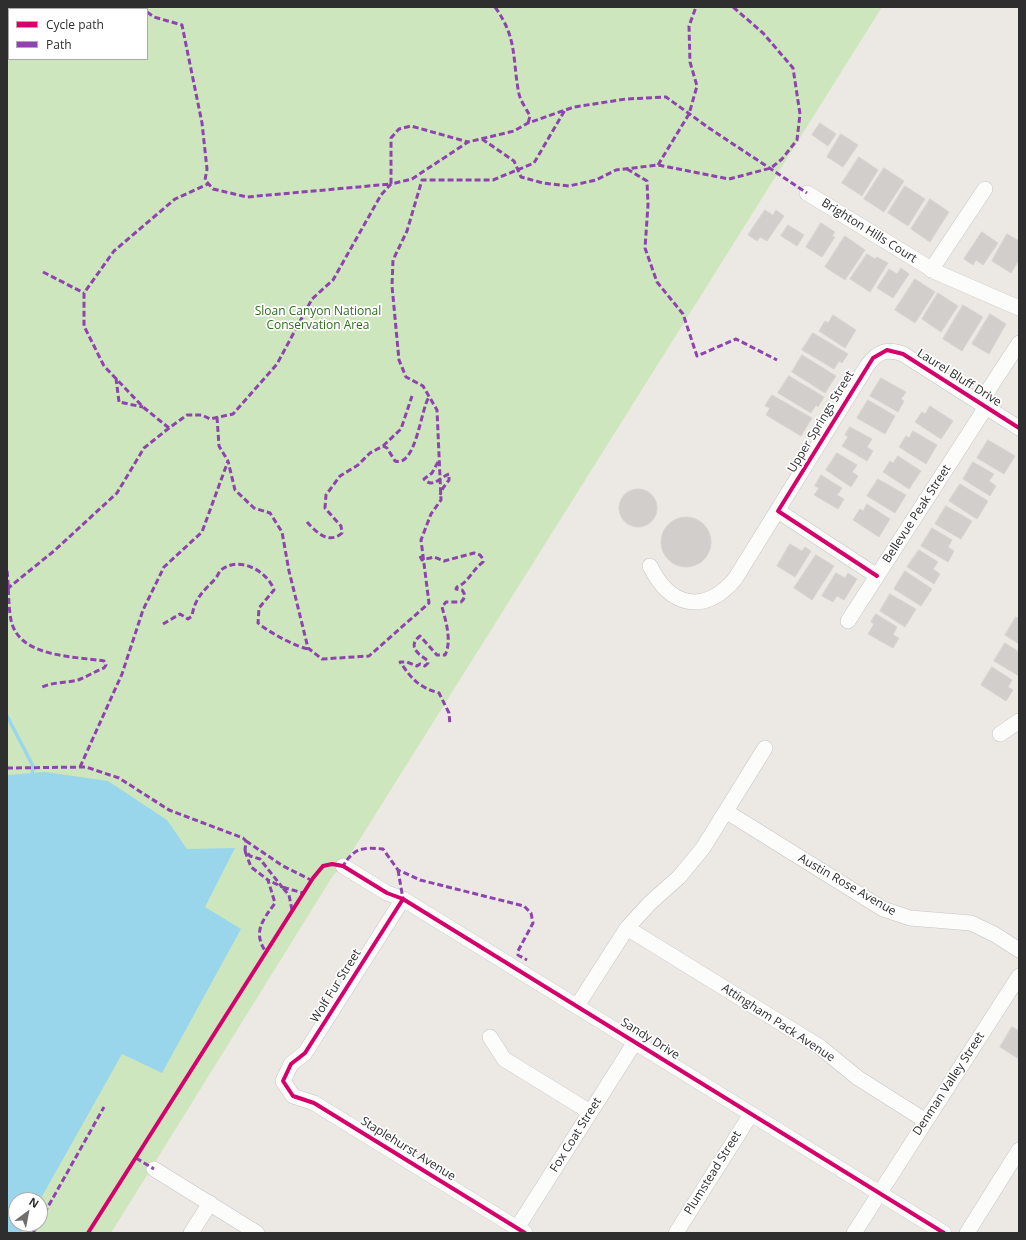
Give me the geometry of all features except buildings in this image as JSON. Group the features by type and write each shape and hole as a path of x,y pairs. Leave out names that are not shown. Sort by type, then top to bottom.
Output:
{"street":[{"path":"931,270 986,190"},
{"name":"Brighton Hills Court","path":"807,193 931,270 1019,308"},
{"name":"Bellevue Peak Street","path":"848,621 878,576 983,405 1019,343"},
{"name":"Laurel Bluff Drive","path":"887,350 903,354 1019,428"},
{"name":"Upper Springs Street","path":"650,566 656,577 674,597 689,602 703,602 716,597 726,589 735,579 778,511 867,366 879,353 887,350"},
{"path":"778,511 878,576"},
{"path":"1000,734 1019,722"},
{"path":"577,1006 627,928 650,903 679,877 694,860 726,812 765,748"},
{"name":"Austin Rose Avenue","path":"726,812 883,909 910,918 959,921 971,924 994,934 1019,950"},
{"name":"Sandy Drive","path":"343,866 387,893 403,899 944,1233"},
{"name":"Wolf Fur Street","path":"283,1081 291,1064 305,1053 403,899"},
{"name":"Attingham Pack Avenue","path":"627,928 820,1047 858,1078 926,1121"},
{"name":"Denman Valley Street","path":"854,1233 1019,976"},
{"path":"490,1037 504,1059 590,1112"},
{"name":"Fox Coat Street","path":"521,1230 590,1112 635,1042"},
{"name":"Staplehurst Avenue","path":"283,1081 293,1096 314,1103 521,1230"},
{"name":"Plumstead Street","path":"676,1233 751,1114"},
{"path":"967,1233 1019,1150"},
{"path":"154,1169 257,1233"},
{"path":"191,1233 210,1203"}],"green space":[{"name":"Sloan Canyon National Conservation Area","path":"7,7 882,7 343,866 334,874 111,1233 7,1233"}],"water":[{"path":"45,772 108,781 167,820 187,849 235,848 205,907 241,929 162,1073 122,1054 44,1192 8,1192 8,1232 21,1233 7,1233 7,775"}],"waterway":[{"path":"7,716 33,766 32,777"}],"marked path":[{"path":"495,7 502,18 511,39 519,94 530,116 528,123"},
{"path":"658,165 689,114 697,86 690,62 689,26 696,7"},
{"path":"482,139 514,161 521,177 543,183 569,186 596,180 616,170 658,165 729,179 771,168 782,159 797,140 800,114 793,68 763,33 733,7"},
{"path":"148,13 154,17 182,25 202,123 207,169 205,180 213,189 247,197 391,184 391,138 399,129 411,126 468,142"},
{"path":"7,589 54,551 117,493 144,448 169,428 187,415 202,415 210,419 233,414 277,364 312,299 333,280 381,195 391,184 412,179 468,142 514,131 528,123 574,107 626,99 666,97 709,128 807,193"},
{"path":"80,767 122,674 143,610 164,567 202,532 228,461 235,490 254,508 270,513 282,532 289,571 308,648 322,659 369,656 429,603 421,540 431,514 441,500 437,410 423,386 406,377 399,360 392,286 393,260 407,231 422,180 493,180 534,163 565,110"},
{"path":"627,169 647,181 648,205 645,248 657,282 683,314 697,356 736,339 777,360"},
{"path":"169,428 143,407 104,366 84,326 84,293 114,251 175,199 208,184"},
{"path":"43,272 84,293"},
{"path":"116,378 119,402 143,407"},
{"path":"383,446 401,429 412,396"},
{"path":"307,522 314,530 323,536 332,538 342,533 341,526 325,508 326,495 340,476 358,465 370,453 383,446 387,448 395,461 402,461 408,456 417,436 429,397"},
{"path":"217,417 219,446 228,461"},
{"path":"438,462 432,473 424,479 427,482 433,483 449,474 449,480 440,495"},
{"path":"420,556 422,560 434,557 444,561 474,553 480,555 483,559 483,562 468,579 457,587 456,589 462,590 464,593 464,598 462,601 446,602 442,607 447,625 448,638 445,655 437,655 420,636 414,643 415,650 427,660 428,663 425,666 420,664 417,666 407,662 400,662 416,682 432,691 439,693 449,713 450,725"},
{"path":"163,624 180,614 188,619 192,616 193,609 198,599 221,570 236,564 245,565 260,572 266,577 274,590 259,608 258,623 283,639 298,646 310,649"},
{"path":"7,571 11,620 16,632 25,642 49,653 104,661 106,665 104,668 78,680 51,684 42,687"},
{"path":"7,768 86,767 119,778 169,810 243,838 246,841 245,850 250,856 260,859 282,887 268,880 275,903 261,926 260,938 266,952"},
{"path":"246,841 283,866 311,880"},
{"path":"341,866 343,866 351,855 359,850 369,848 383,849 398,870 420,880 524,906 531,913 533,923 518,951 518,955 527,960"},
{"path":"245,851 251,867 268,880"},
{"path":"398,870 403,899"},
{"path":"292,910 289,895 282,887 303,893"},
{"path":"48,1207 104,1107"},
{"path":"136,1158 154,1169"}],"cycle path":[{"path":"877,576 778,511 873,358 887,350 903,354 1019,428"},
{"path":"88,1233 313,878 323,866 332,864 343,866 387,893 403,899 944,1233"},
{"path":"403,899 305,1053 291,1064 283,1081 293,1096 314,1103 525,1233"}]}
